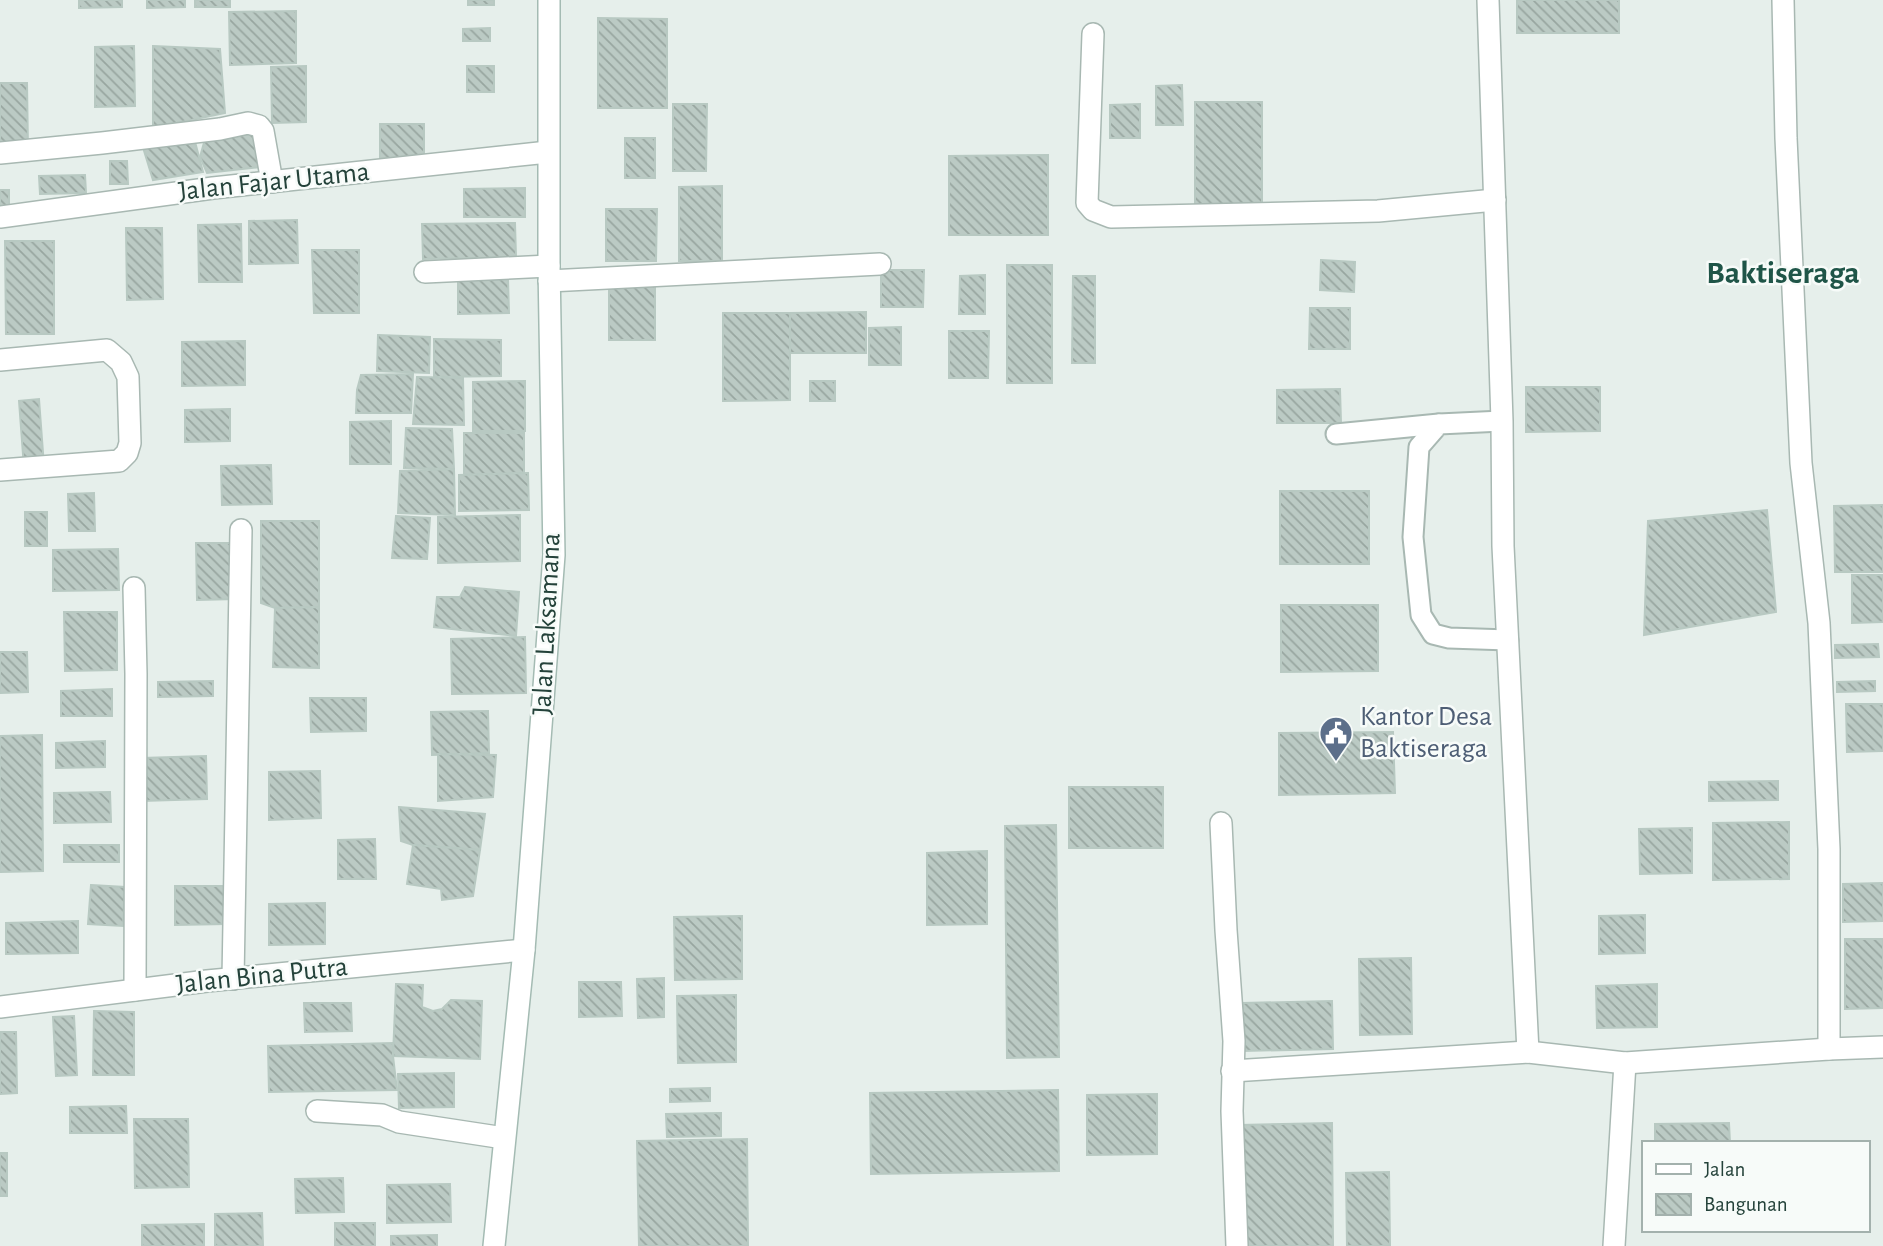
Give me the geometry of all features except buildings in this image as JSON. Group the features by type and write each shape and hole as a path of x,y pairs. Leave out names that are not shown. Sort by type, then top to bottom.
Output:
{"street":[{"path":"549,0 563,0"},
{"name":"Jalan Laksamana","path":"494,1246 524,950 554,555 549,273 549,0"},
{"path":"1488,0 1502,421 1503,546 1528,1052"},
{"path":"1783,0 1786,138 1801,463 1819,623 1829,849 1829,1049"},
{"path":"1093,34 1087,203 1093,211 1111,217 1378,211 1495,200"},
{"path":"0,153 116,142 248,123 259,126 263,131 272,182"},
{"name":"Jalan Fajar Utama","path":"0,217 213,188 548,152"},
{"path":"425,272 549,273 880,264"},
{"path":"0,360 107,349 121,362 128,377 130,443 127,453 119,461 0,470"},
{"path":"233,979 241,530"},
{"path":"134,588 135,990"},
{"path":"1221,823 1234,1041 1232,1111 1237,1246"},
{"name":"Jalan Bina Putra","path":"0,1007 233,979 524,950"},
{"path":"1233,1071 1528,1052 1625,1063 1883,1047"},
{"path":"1614,1246 1625,1063"},
{"path":"317,1111 382,1115 399,1122 504,1138"}],"lane":[{"path":"1336,434 1502,421"},
{"path":"1439,424 1419,447 1412,537 1421,615 1433,634 1449,638 1508,640"}],"place":[{"name":"Kantor Desa Baktiseraga","path":"1336,763"}],"district":[{"name":"Baktiseraga","path":"1783,273"}]}
